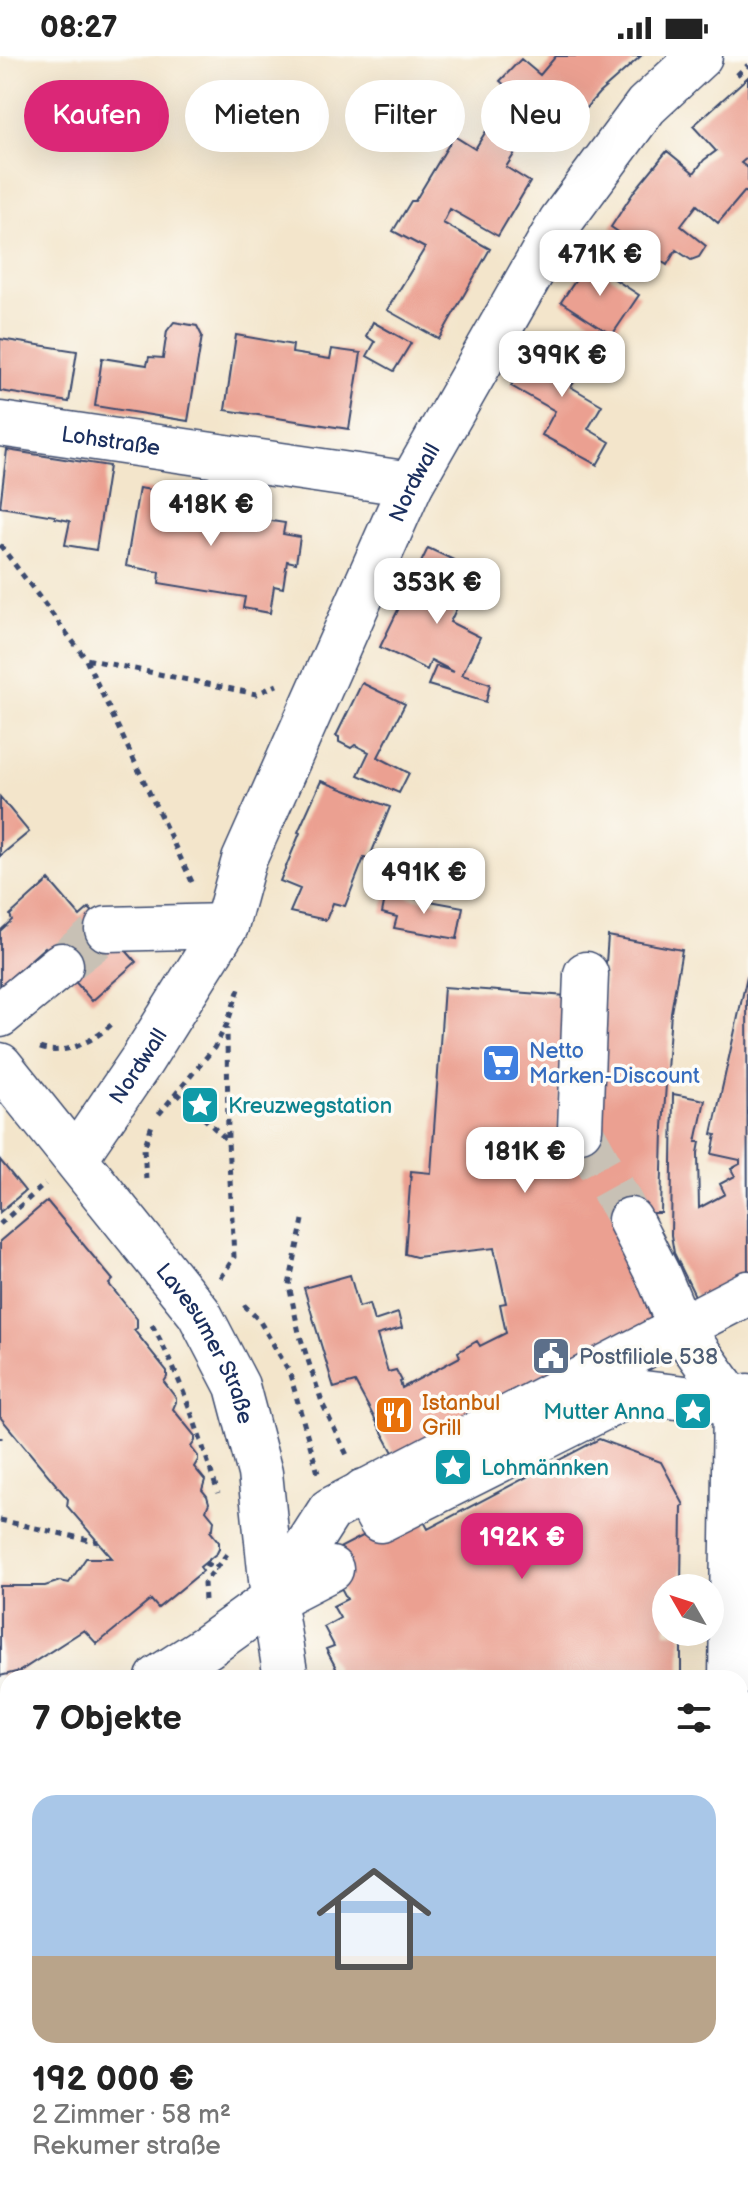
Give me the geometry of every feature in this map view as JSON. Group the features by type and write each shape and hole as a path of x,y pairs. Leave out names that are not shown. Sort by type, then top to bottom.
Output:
{"street":[{"name":"Nordwall","path":"76,1157 142,1060 226,926 244,860 411,484 561,221 646,106 713,70"},
{"name":"Lohstraße","path":"0,424 411,484"},
{"path":"107,929 226,926"},
{"path":"0,1015 61,965"},
{"path":"580,1129 586,974"},
{"name":"Lavesumer Straße","path":"0,1065 199,1313 237,1386 260,1473 273,1599 285,1670"},
{"path":"630,1220 680,1327 742,1400 731,1670"},
{"path":"273,1599 347,1501 748,1293"},
{"path":"347,1501 380,1520 635,1392 742,1400"},
{"path":"170,1670 273,1599 331,1569"}],"path":[{"path":"713,70 748,65"},
{"path":"0,545 86,659 196,890"},
{"path":"86,659 256,694 278,685 317,701"},
{"path":"146,1187 144,1148 153,1120 214,1048 227,1024 242,980"},
{"path":"226,1287 219,1280 234,1257 228,1141 227,996"},
{"path":"177,1093 228,1141"},
{"path":"0,1224 76,1157"},
{"path":"303,1220 289,1285 299,1333 323,1405 347,1501"},
{"path":"242,1303 259,1320 289,1371 347,1501"},
{"path":"147,1316 189,1402 220,1498"},
{"path":"0,1520 98,1542"},
{"path":"208,1646 204,1583 228,1553 227,1544"},
{"path":"205,1563 217,1569"}],"building":[{"path":"556,56 641,56 590,103 590,80 501,80 521,59 540,75"},
{"path":"748,77 748,157 741,163 748,168 748,194 745,191 718,223 697,205 681,226 706,246 699,257 691,260 676,250 667,265 611,227 635,190 667,151 694,173 716,151 693,126"},
{"path":"481,139 481,152 515,152 506,167 530,182 498,236 450,209 443,223 490,249 439,339 387,310 425,248 393,231 444,152 465,152 465,143 475,149"},
{"path":"588,262 639,295 612,335 561,302"},
{"path":"174,322 197,326 202,336 188,421 95,406 102,358 147,365 149,357 163,358 167,331"},
{"path":"373,322 411,343 394,371 367,356 375,342 366,336"},
{"path":"236,335 293,345 292,353 330,359 332,349 361,353 349,429 225,410"},
{"path":"540,336 586,362 571,387 602,405 588,429 610,442 597,465 542,435 555,411 511,386"},
{"path":"0,339 77,351 69,402 0,391"},
{"path":"7,450 109,466 96,550 65,545 70,521 0,507"},
{"path":"139,488 177,494 173,515 180,516 182,508 195,508 196,497 239,504 238,515 248,518 250,527 256,528 258,519 285,523 283,534 300,537 296,563 287,561 283,588 274,586 270,613 243,608 245,597 159,583 160,572 126,566"},
{"path":"428,548 475,570 450,622 480,637 462,675 490,684 486,702 428,685 436,666 454,672 431,660 427,670 380,647"},
{"path":"362,683 405,704 378,757 409,773 399,793 358,775 369,752 355,745 351,748 339,742 336,736"},
{"path":"321,781 390,807 369,859 364,858 345,906 333,903 326,920 290,912 300,889 280,881"},
{"path":"0,797 29,832 0,856"},
{"path":"49,880 80,916 89,908 136,962 92,1001 45,947 0,987 0,931 12,920 10,915"},
{"path":"386,893 463,907 457,939 394,928 397,917 382,913"},
{"path":"608,936 682,950 671,1012 661,1213 638,1213 627,1251 653,1324 396,1458 355,1382 334,1388 304,1288 350,1275 359,1307 369,1304 374,1321 398,1313 402,1328 377,1335 388,1372 396,1370 402,1388 460,1357 458,1352 477,1341 480,1346 506,1333 500,1304 506,1303 494,1248 416,1257 405,1254 411,1171 431,1173 444,987 567,996 558,1129 562,1138 594,1124"},
{"path":"747,976 748,1273 697,1300 674,1253 671,1235 673,1094 705,1100 696,1142 700,1142 699,1208 725,1194 720,1184 735,1176 731,1169 740,1164 740,1160 712,1154 716,1135 712,1134"},
{"path":"0,1160 25,1191 0,1212"},
{"path":"47,1201 113,1280 109,1284 137,1319 134,1330 167,1371 164,1382 176,1398 173,1409 195,1436 191,1447 198,1460 194,1467 205,1480 202,1490 209,1503 206,1510 214,1520 210,1531 219,1542 217,1553 200,1567 203,1571 158,1608 151,1600 97,1644 84,1630 22,1670 0,1670 0,1586 69,1583 86,1558 112,1558 67,1506 68,1499 0,1417 0,1241"},
{"path":"599,1439 661,1462 684,1505 681,1574 652,1574 652,1646 681,1646 681,1670 333,1670 336,1668 326,1649 334,1646 324,1627 340,1618 333,1606 347,1599 324,1556 417,1508 428,1529"}],"tunnel":[{"path":"61,965 107,929"},
{"path":"580,1129 630,1220"}],"place":[{"name":"Netto Marken-Discount","path":"501,1063"},
{"name":"Kreuzwegstation","path":"200,1105"},
{"name":"Postfiliale 538","path":"551,1356"},
{"name":"Mutter Anna","path":"693,1411"},
{"name":"Istanbul Grill","path":"394,1415"},
{"name":"Lohmännken","path":"453,1467"}]}
